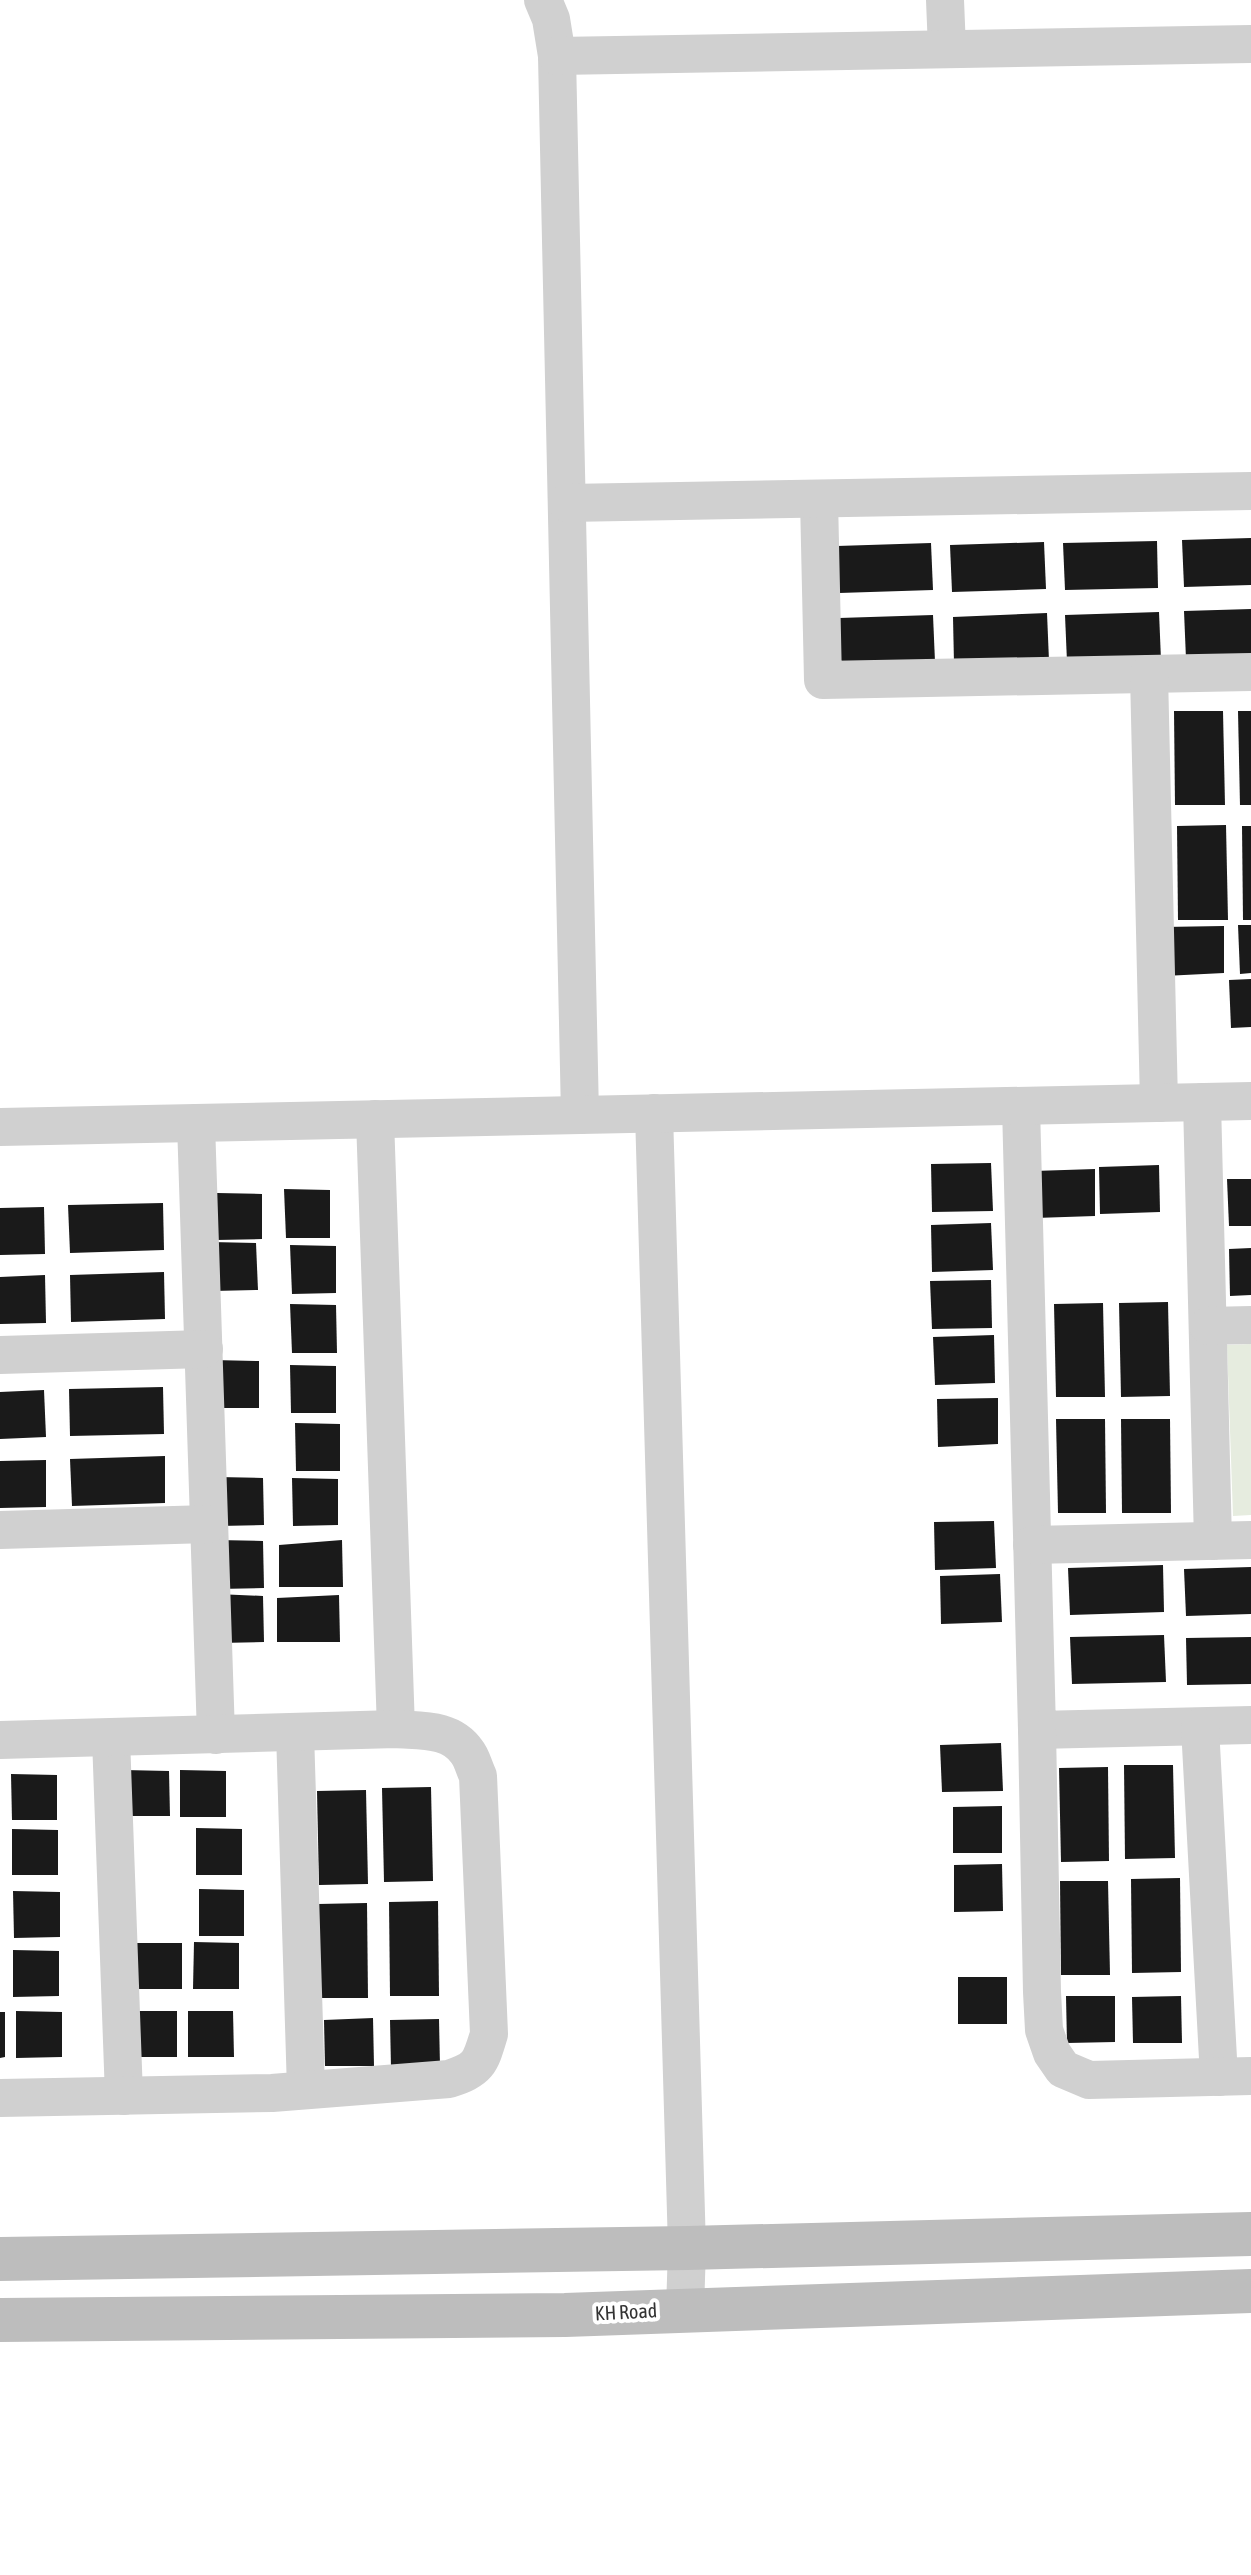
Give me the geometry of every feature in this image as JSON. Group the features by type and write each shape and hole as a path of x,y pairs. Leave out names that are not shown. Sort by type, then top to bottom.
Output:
{"main road":[{"path":"0,2259 687,2248 1251,2234"},
{"name":"KH Road","path":"0,2320 565,2315 1251,2291"}],"street":[{"path":"945,0 947,49"},
{"path":"552,6 557,56 580,1115"},
{"path":"557,56 1251,44"},
{"path":"567,503 1251,491"},
{"path":"819,499 823,680 1251,672"},
{"path":"1149,674 1159,1103"},
{"path":"0,1127 1251,1101"},
{"path":"1202,1102 1213,1541"},
{"path":"1021,1106 1044,2030 1052,2053 1063,2069 1089,2080 1235,2076 1200,1727"},
{"path":"654,1113 687,2248 685,2310"},
{"path":"375,1119 396,1729"},
{"path":"196,1123 216,1735"},
{"path":"1208,1326 1251,1325"},
{"path":"0,1355 204,1349"},
{"path":"0,1530 209,1524"},
{"path":"1032,1545 1251,1540"},
{"path":"1037,1730 1251,1725"},
{"path":"0,1740 396,1729 450,1736 467,1752 478,1776 489,2034 482,2058 470,2072 449,2079 272,2093 0,2098"},
{"path":"295,1732 306,2090"},
{"path":"111,1738 124,2096"}],"shaded area":[{"path":"1251,1344 1251,1515 1233,1516 1227,1345"}],"building":[{"path":"1251,538 1251,585 1184,587 1182,540"},
{"path":"1157,541 1158,588 1065,590 1063,543"},
{"path":"1044,542 1046,589 952,592 950,545"},
{"path":"931,543 933,590 839,593 837,546"},
{"path":"1251,609 1251,657 1186,659 1184,611"},
{"path":"1159,612 1161,660 1067,662 1065,615"},
{"path":"1047,613 1049,661 954,664 953,617"},
{"path":"933,615 935,662 840,665 839,618"},
{"path":"1174,711 1223,711 1225,805 1175,805"},
{"path":"1238,711 1251,711 1251,805 1240,805"},
{"path":"1226,825 1228,920 1178,920 1177,826"},
{"path":"1242,826 1251,826 1251,920 1243,920"},
{"path":"1238,925 1251,925 1251,973 1240,974"},
{"path":"1224,926 1224,973 1164,976 1163,927"},
{"path":"1251,979 1251,1027 1231,1028 1229,980"},
{"path":"991,1163 993,1211 932,1212 931,1164"},
{"path":"1159,1165 1160,1212 1100,1214 1099,1167"},
{"path":"1095,1169 1095,1216 1035,1218 1034,1171"},
{"path":"1227,1179 1251,1179 1251,1226 1229,1226"},
{"path":"284,1189 330,1190 330,1238 286,1238"},
{"path":"217,1193 262,1194 262,1239 216,1240"},
{"path":"163,1203 164,1250 70,1253 68,1205"},
{"path":"44,1207 45,1254 0,1255 0,1208"},
{"path":"991,1223 993,1270 932,1272 931,1225"},
{"path":"211,1242 256,1243 258,1290 213,1291"},
{"path":"290,1245 336,1246 336,1293 292,1294"},
{"path":"1251,1248 1251,1295 1230,1296 1229,1249"},
{"path":"164,1272 165,1319 71,1322 70,1275"},
{"path":"45,1275 46,1323 0,1324 0,1277"},
{"path":"991,1280 992,1328 932,1329 930,1281"},
{"path":"1168,1302 1170,1396 1121,1397 1119,1303"},
{"path":"1103,1303 1105,1397 1056,1397 1054,1304"},
{"path":"290,1304 336,1305 337,1353 292,1353"},
{"path":"994,1335 995,1383 935,1385 933,1337"},
{"path":"213,1360 259,1361 259,1408 214,1408"},
{"path":"290,1365 336,1366 336,1413 291,1413"},
{"path":"163,1387 164,1434 70,1436 69,1389"},
{"path":"44,1390 46,1437 0,1439 0,1392"},
{"path":"998,1398 998,1444 938,1447 937,1399"},
{"path":"1056,1419 1105,1419 1106,1513 1058,1513"},
{"path":"1121,1419 1170,1419 1171,1513 1122,1513"},
{"path":"295,1423 340,1424 340,1471 296,1471"},
{"path":"165,1456 165,1503 72,1506 70,1459"},
{"path":"46,1460 46,1507 0,1508 0,1461"},
{"path":"218,1477 263,1478 264,1525 219,1526"},
{"path":"292,1478 338,1479 338,1525 293,1526"},
{"path":"994,1521 996,1568 935,1570 934,1522"},
{"path":"217,1540 263,1541 264,1588 218,1589"},
{"path":"342,1540 343,1587 279,1587 279,1545"},
{"path":"1163,1565 1164,1612 1070,1615 1068,1568"},
{"path":"1251,1567 1251,1614 1186,1616 1184,1569"},
{"path":"1000,1574 1002,1622 941,1624 940,1576"},
{"path":"217,1594 263,1596 264,1642 219,1643"},
{"path":"339,1595 340,1642 277,1642 277,1598"},
{"path":"1164,1635 1166,1682 1072,1684 1070,1637"},
{"path":"1251,1637 1251,1684 1187,1685 1186,1638"},
{"path":"1001,1743 1003,1791 942,1792 940,1745"},
{"path":"1124,1765 1173,1765 1175,1858 1125,1859"},
{"path":"1108,1767 1109,1861 1061,1862 1059,1768"},
{"path":"124,1770 169,1771 170,1816 124,1816"},
{"path":"180,1770 226,1771 226,1817 180,1817"},
{"path":"11,1774 57,1775 57,1820 12,1820"},
{"path":"431,1787 433,1881 384,1882 382,1788"},
{"path":"366,1790 368,1884 319,1885 317,1791"},
{"path":"1002,1806 1002,1853 953,1853 953,1807"},
{"path":"196,1828 242,1829 242,1875 196,1875"},
{"path":"12,1829 58,1830 58,1875 12,1875"},
{"path":"1002,1864 1003,1911 954,1912 954,1865"},
{"path":"1180,1878 1181,1972 1132,1973 1131,1879"},
{"path":"1060,1881 1108,1881 1110,1975 1061,1975"},
{"path":"199,1889 244,1890 244,1936 199,1936"},
{"path":"13,1891 60,1892 60,1937 14,1938"},
{"path":"438,1901 439,1996 390,1996 389,1902"},
{"path":"367,1903 368,1998 319,1998 318,1904"},
{"path":"194,1942 239,1943 239,1989 193,1989"},
{"path":"137,1943 182,1943 182,1989 137,1989"},
{"path":"13,1950 59,1951 59,1996 13,1997"},
{"path":"958,1977 1007,1977 1007,2024 958,2024"},
{"path":"1066,1996 1115,1996 1115,2042 1067,2043"},
{"path":"1181,1996 1182,2043 1133,2043 1132,1997"},
{"path":"16,2011 62,2012 62,2057 16,2058"},
{"path":"131,2011 177,2011 177,2057 132,2057"},
{"path":"188,2011 233,2011 234,2057 188,2057"},
{"path":"0,2012 5,2012 5,2057 0,2058"},
{"path":"373,2018 374,2066 325,2066 324,2020"},
{"path":"439,2019 440,2066 391,2067 390,2020"}]}
